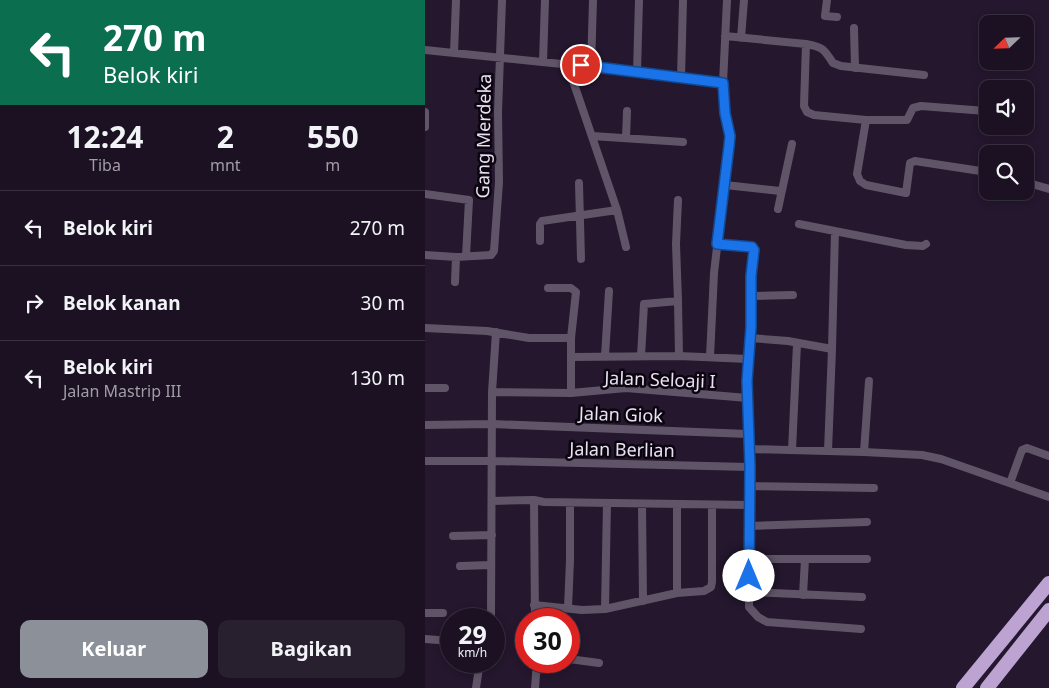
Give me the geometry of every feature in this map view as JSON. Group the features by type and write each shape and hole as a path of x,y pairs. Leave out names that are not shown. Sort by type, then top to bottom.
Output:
{"highway":[{"path":"963,688 1049,583"},
{"path":"987,688 1049,610"}],"street":[{"path":"454,52 456,0"},
{"name":"Gang Merdeka","path":"466,256 493,254 499,182 498,112 502,0"},
{"path":"543,62 545,0"},
{"path":"591,66 593,0"},
{"path":"637,72 639,0"},
{"path":"681,78 683,0"},
{"path":"710,357 714,273 730,136 725,113 723,83 727,0"},
{"path":"741,38 744,0"},
{"path":"827,0 825,16 837,18"},
{"path":"854,28 855,68"},
{"path":"725,36 819,46 826,52 833,63 855,68 924,74"},
{"path":"806,44 804,106 807,112 814,115 866,120 907,120 913,108 921,106 979,110"},
{"path":"425,50 591,66 723,83"},
{"path":"570,64 573,82 617,210 626,247"},
{"path":"627,111 627,138"},
{"path":"425,112 425,127"},
{"path":"866,120 857,174 860,181 865,185 906,193 910,163 915,161 979,171"},
{"path":"592,136 683,142"},
{"path":"778,209 792,144"},
{"path":"579,183 581,259"},
{"path":"725,185 781,192"},
{"path":"1034,185 1049,189"},
{"path":"425,194 469,200 466,256 425,255"},
{"path":"678,200 676,244 679,356"},
{"path":"540,241 542,221 617,210"},
{"path":"799,224 906,245 923,246 926,244"},
{"path":"829,451 835,231"},
{"path":"717,244 752,247 754,250 748,359 750,467 748,526 749,608 767,622 861,629"},
{"path":"455,282 456,257"},
{"path":"548,288 571,288 576,292 571,338 571,393"},
{"path":"605,356 609,291"},
{"path":"751,296 793,296"},
{"path":"641,356 644,304 678,301"},
{"path":"425,328 496,332 522,337 571,338"},
{"path":"491,608 492,392 496,332"},
{"path":"750,338 788,341 832,349"},
{"path":"792,450 797,344"},
{"path":"571,357 679,356 748,359"},
{"path":"864,452 869,380"},
{"path":"425,388 445,388"},
{"name":"Jalan Seloaji I","path":"492,392 571,393 626,388 748,398"},
{"name":"Jalan Giok","path":"425,425 492,424 748,434"},
{"path":"1010,483 1022,450 1027,448 1049,456"},
{"path":"749,449 922,455 941,459 1049,496"},
{"name":"Jalan Berlian","path":"425,461 750,467"},
{"path":"749,486 874,488"},
{"path":"492,502 534,500 570,503 749,505"},
{"path":"534,500 534,608"},
{"path":"534,605 568,608 570,503"},
{"path":"605,610 607,503"},
{"path":"642,504 643,601"},
{"path":"677,504 677,593"},
{"path":"580,610 605,610 677,593 709,589 711,587 712,505"},
{"path":"748,526 867,522"},
{"path":"453,536 492,535"},
{"path":"749,559 867,559"},
{"path":"803,595 805,559"},
{"path":"460,566 491,565"},
{"path":"749,592 862,597"},
{"path":"425,613 440,614"},
{"path":"425,639 440,640"},
{"path":"580,660 599,663"},
{"path":"476,688 478,673"},
{"path":"535,688 536,673"}],"route":[{"path":"581,65 723,83 725,113 730,136 717,244 752,247 754,250 751,276 751,327 747,381 750,467 749,576"}]}
